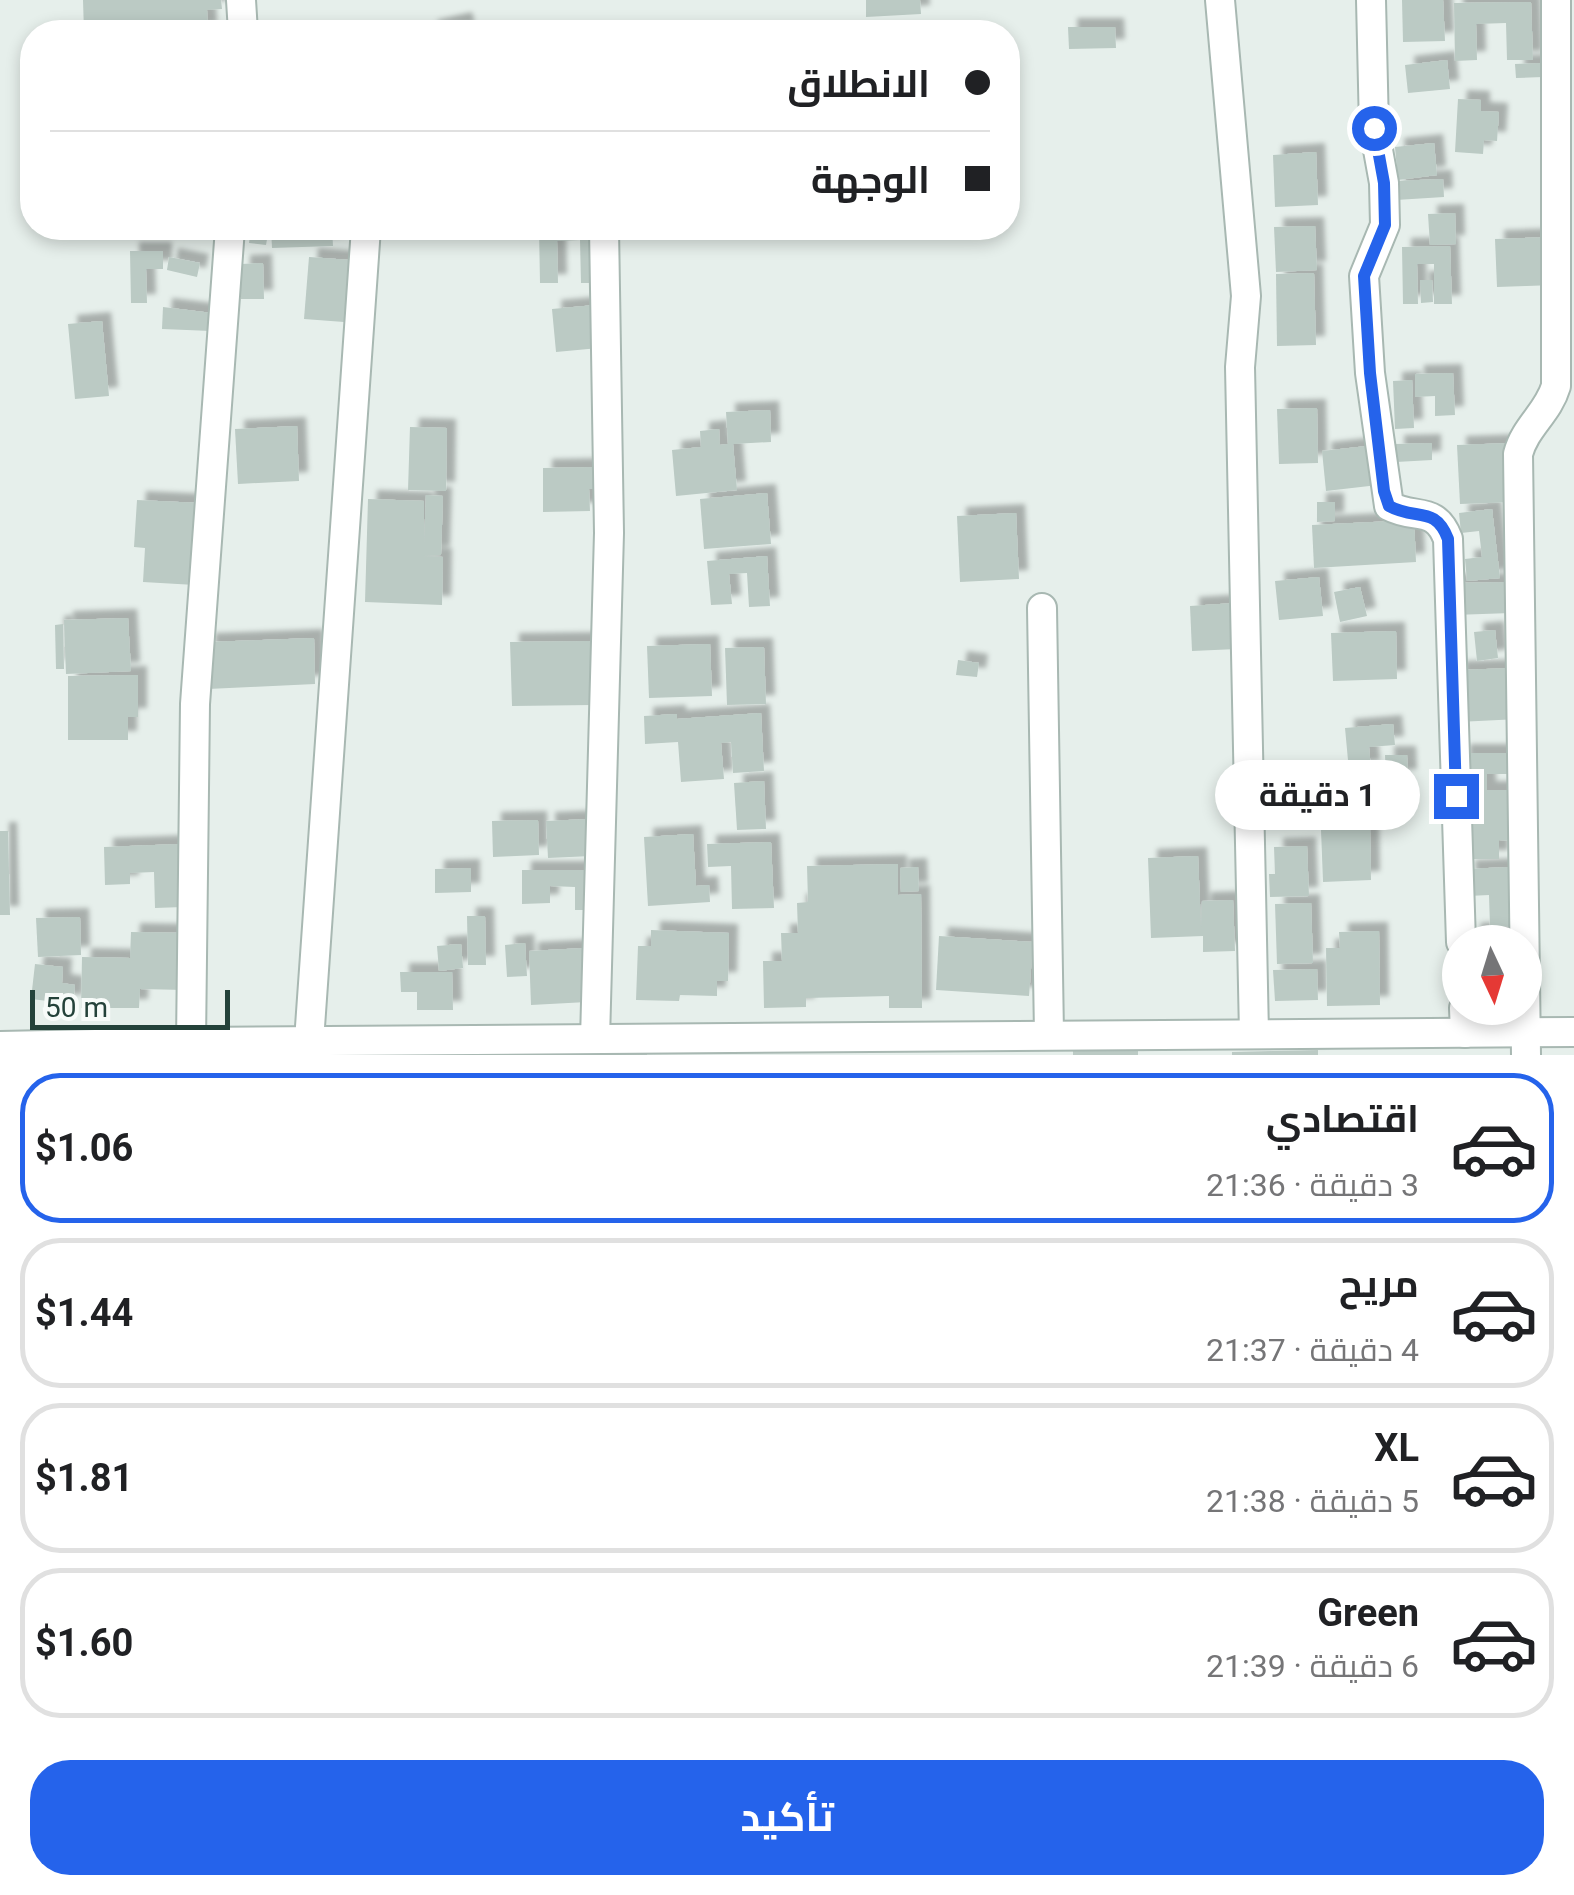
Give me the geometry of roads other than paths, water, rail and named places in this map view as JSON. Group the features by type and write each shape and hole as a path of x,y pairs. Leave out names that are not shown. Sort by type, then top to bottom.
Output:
{"street":[{"path":"1220,0 1246,296 1240,367 1254,1034"},
{"path":"1371,0 1374,128 1384,183 1385,225 1364,276 1370,373 1389,506 1403,514 1431,516 1442,523 1448,539 1461,925"},
{"path":"1526,1044 1518,454 1526,432 1544,412 1556,386 1556,0"},
{"path":"192,1042 195,704 229,240"},
{"path":"308,1041 365,240"},
{"path":"595,1039 610,534 604,240"},
{"path":"1038,1041 1042,608"},
{"path":"0,1046 308,1041 349,1048 595,1039 658,1047 1038,1041 1204,1045 1254,1034 1403,1044 1451,1025"},
{"path":"1477,1025 1526,1044 1574,1032"}]}
